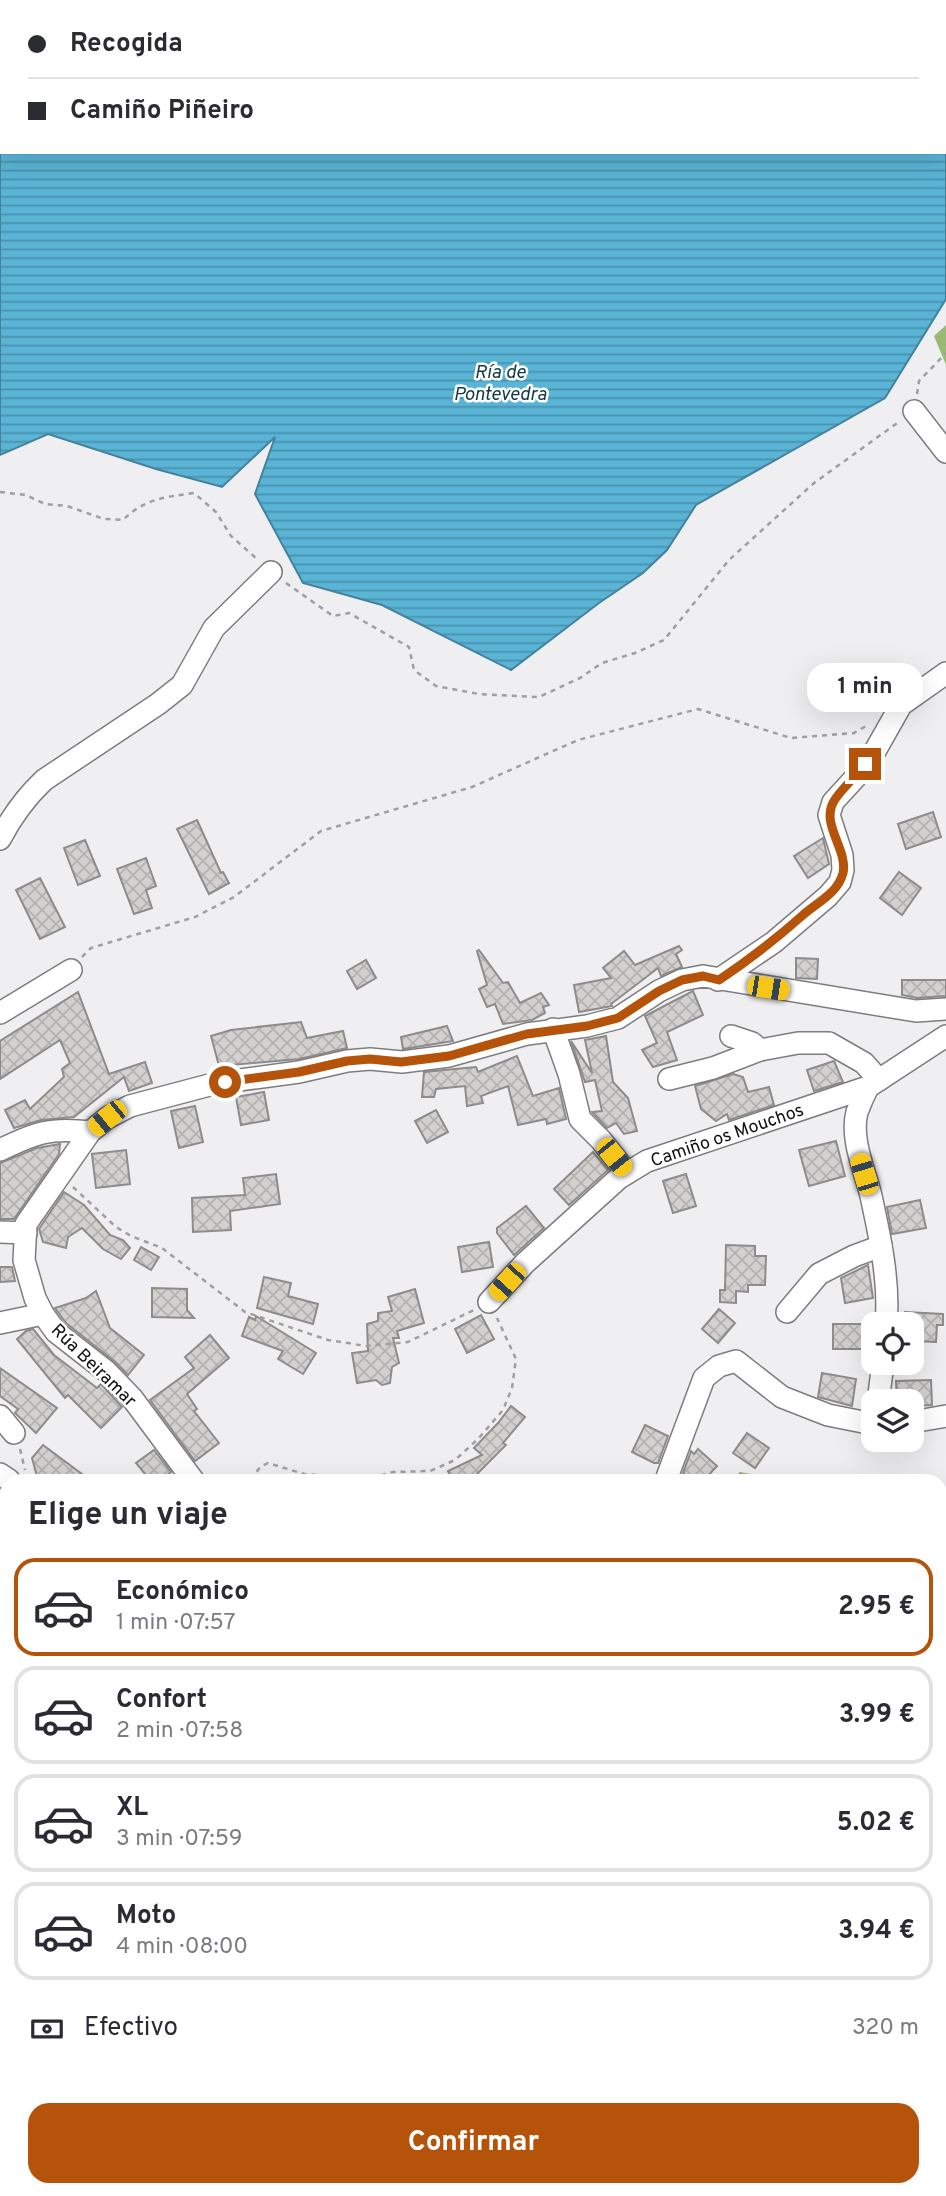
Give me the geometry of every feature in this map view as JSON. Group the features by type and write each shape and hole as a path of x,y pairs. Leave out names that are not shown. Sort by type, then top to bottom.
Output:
{"street":[{"path":"914,411 946,452"},
{"path":"0,839 11,818 44,780 182,685 214,628 271,572"},
{"path":"719,980 774,942 828,896 839,882 843,870 842,855 829,815 833,802 875,751 901,705 946,673"},
{"path":"0,1013 71,970"},
{"name":"Rúa Beiramar","path":"189,1474 132,1398 106,1371 56,1332 35,1298 24,1260 26,1224 90,1132 107,1118 130,1106 218,1083 299,1072 347,1061 370,1059 401,1062 449,1056 553,1029 587,1026 618,1018 659,991 682,980 703,976 916,1011 946,1009"},
{"path":"553,1029 569,1073 580,1119 627,1173"},
{"path":"731,1036 752,1043 760,1050"},
{"name":"Camiño os Mouchos","path":"489,1302 525,1263 627,1173 647,1161 873,1084 946,1036"},
{"path":"668,1079 713,1068 760,1050 798,1043 830,1043 864,1063 873,1084 857,1114 858,1155 870,1193 881,1247 887,1312"},
{"path":"0,1150 32,1134 63,1129 90,1132"},
{"path":"0,1232 26,1233"},
{"path":"787,1312 819,1274 854,1256 881,1247"},
{"path":"0,1324 43,1314"},
{"path":"668,1474 704,1378 719,1366 736,1361 782,1396 828,1415 861,1422"},
{"path":"0,1416 14,1433"},
{"path":"924,1420 946,1416"}],"path":[{"path":"0,492 26,495 45,504 67,506 104,519 123,520 137,506 171,496 194,493 216,512 231,536 271,572 333,616 349,613 409,647 414,670 436,686 479,694 539,697 580,678 602,663 635,653 664,640 738,551 814,483 914,411 919,381 946,354"},
{"path":"71,970 90,948 195,917 234,897 321,831 472,786 578,740 698,709 791,738 854,733 866,726"},
{"path":"58,1175 116,1227 162,1248 245,1312 328,1340 366,1346 408,1342 489,1302 516,1359 512,1388 503,1410 455,1460 430,1471 385,1474"},
{"path":"14,1433 25,1474"},
{"path":"255,1474 260,1467 268,1463 304,1474"}],"green space":[{"path":"946,325 946,365 934,336"}],"water":[{"name":"Ría de Pontevedra","path":"0,154 946,154 946,299 885,398 696,505 667,550 643,573 511,670 382,605 303,583 255,494 275,437 222,487 48,434 0,455"}],"building":[{"path":"933,812 941,837 906,849 898,824"},
{"path":"197,820 221,873 223,872 229,883 209,894 177,829"},
{"path":"823,838 829,864 808,878 794,856"},
{"path":"85,840 100,876 78,885 64,848"},
{"path":"146,858 156,886 146,890 152,908 134,914 117,869"},
{"path":"899,872 921,888 902,915 880,898"},
{"path":"40,878 65,927 40,939 16,890"},
{"path":"679,946 682,950 676,954 682,967 661,976 658,968 611,1004 612,1006 579,1012 574,985 611,978 603,968 624,951 635,965"},
{"path":"479,950 503,983 508,982 520,1003 541,993 549,1005 543,1007 545,1013 532,1020 503,1024 495,1004 487,1007 479,989 487,985 477,951"},
{"path":"796,958 818,959 817,979 796,978"},
{"path":"366,960 376,978 357,989 347,971"},
{"path":"902,980 946,980 946,996 917,998 902,995"},
{"path":"693,991 703,1015 667,1032 677,1060 653,1067 642,1050 657,1043 645,1016"},
{"path":"78,992 109,1074 145,1062 152,1083 129,1091 124,1077 74,1117 41,1120 14,1128 5,1110 25,1100 30,1109 64,1077 62,1069 70,1063 60,1040 0,1079 0,1041"},
{"path":"301,1022 307,1038 343,1031 347,1048 299,1059 219,1066 211,1036 231,1030"},
{"path":"447,1026 453,1041 403,1049 401,1037"},
{"path":"606,1036 613,1082 628,1098 637,1131 624,1134 616,1123 607,1128 592,1112 602,1111 595,1080 585,1082 571,1041 592,1073 585,1040"},
{"path":"517,1056 533,1096 559,1088 566,1119 547,1124 546,1119 518,1125 508,1086 481,1096 483,1103 467,1106 465,1086 436,1089 434,1097 422,1097 424,1072 476,1067 478,1072"},
{"path":"834,1061 843,1082 814,1091 807,1070"},
{"path":"733,1074 743,1077 748,1092 769,1087 774,1105 729,1120 727,1114 716,1121 701,1109 695,1086"},
{"path":"264,1092 269,1120 241,1125 236,1097"},
{"path":"195,1106 203,1142 179,1148 171,1111"},
{"path":"436,1110 448,1132 427,1143 415,1121"},
{"path":"836,1141 845,1176 809,1186 799,1150"},
{"path":"60,1144 59,1154 14,1219 0,1219 0,1163 37,1148"},
{"path":"126,1150 130,1184 96,1188 92,1154"},
{"path":"593,1152 608,1170 569,1205 554,1189"},
{"path":"276,1174 280,1204 230,1211 231,1230 193,1232 192,1198 245,1195 243,1178"},
{"path":"686,1174 696,1206 673,1213 663,1181"},
{"path":"64,1192 84,1205 110,1235 123,1240 130,1248 121,1259 103,1249 82,1228 68,1237 66,1248 43,1242 39,1229"},
{"path":"920,1200 926,1228 892,1234 887,1207"},
{"path":"526,1206 544,1228 514,1255 497,1233 497,1228"},
{"path":"489,1242 493,1267 462,1272 458,1247"},
{"path":"726,1245 755,1246 755,1256 766,1256 765,1285 748,1285 748,1292 736,1291 736,1303 720,1302 720,1290 725,1290"},
{"path":"141,1247 159,1257 151,1270 134,1260"},
{"path":"868,1265 873,1298 845,1303 841,1278"},
{"path":"0,1267 12,1267 15,1281 0,1282"},
{"path":"264,1277 291,1283 288,1296 318,1304 313,1324 257,1308"},
{"path":"152,1288 187,1289 187,1310 194,1318 152,1317"},
{"path":"415,1289 424,1323 397,1331 399,1338 393,1338 399,1363 392,1367 390,1383 382,1385 376,1380 357,1383 352,1353 368,1351 367,1324 378,1321 378,1313 392,1311 388,1297"},
{"path":"96,1291 110,1328 144,1355 128,1375 66,1323 55,1308 86,1298"},
{"path":"719,1309 735,1323 718,1343 702,1329"},
{"path":"924,1313 943,1314 943,1325 937,1325 936,1342 924,1342"},
{"path":"481,1315 494,1339 467,1353 455,1329"},
{"path":"256,1316 316,1353 303,1374 278,1359 283,1351 242,1336 249,1317 255,1320"},
{"path":"833,1324 861,1324 861,1349 833,1349"},
{"path":"33,1329 54,1355 97,1388 101,1384 122,1407 101,1428 68,1395 65,1398 17,1339"},
{"path":"210,1335 229,1358 187,1394 197,1409 194,1411 219,1443 195,1461 150,1400 194,1368 185,1357"},
{"path":"0,1368 57,1408 36,1433 15,1413 18,1409 0,1396"},
{"path":"822,1373 856,1379 852,1406 818,1397"},
{"path":"931,1380 932,1405 924,1405 924,1389 896,1389 896,1381"},
{"path":"511,1406 525,1417 503,1443 506,1445 477,1474 449,1474 448,1471 482,1455 474,1448"},
{"path":"645,1425 668,1436 658,1463 632,1452"},
{"path":"747,1433 769,1448 755,1468 733,1453"},
{"path":"43,1445 82,1474 36,1474 32,1458"},
{"path":"698,1449 717,1466 710,1474 684,1474 691,1451 694,1454"},
{"path":"154,1450 171,1472 145,1474 136,1463"}],"route":[{"path":"225,1082 299,1072 347,1061 370,1059 401,1062 449,1056 527,1034 587,1026 618,1018 659,991 682,980 703,976 719,980 774,942 828,896 839,882 843,870 842,855 829,815 833,802 865,764"}]}
